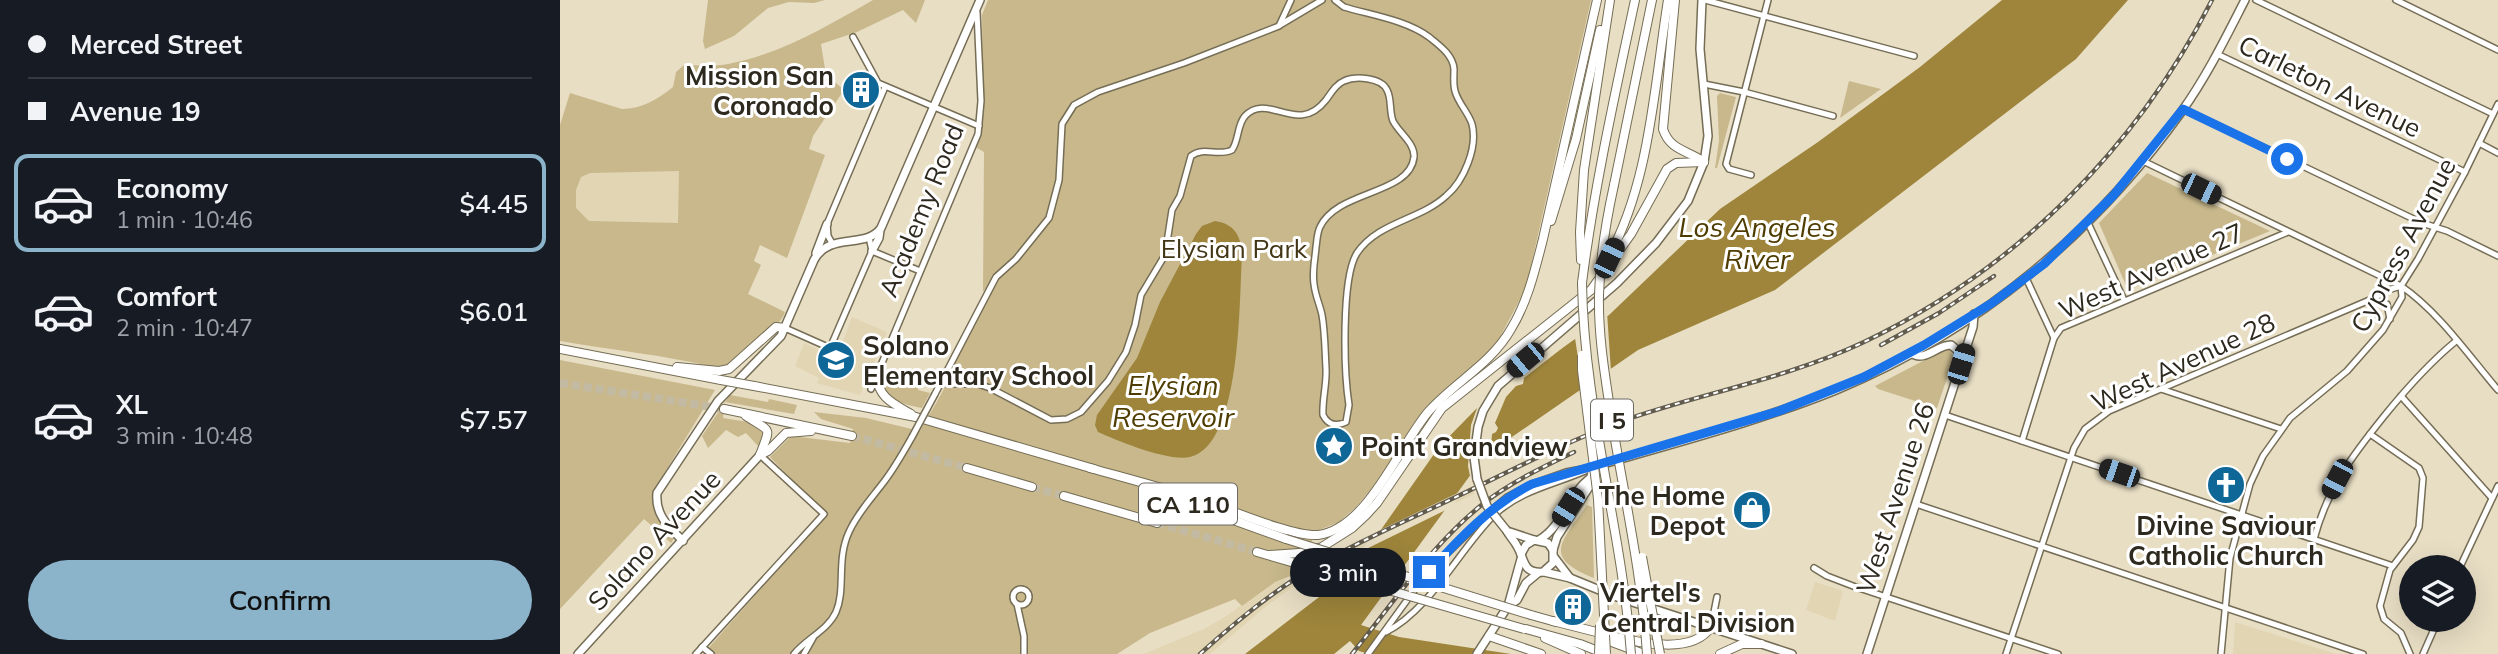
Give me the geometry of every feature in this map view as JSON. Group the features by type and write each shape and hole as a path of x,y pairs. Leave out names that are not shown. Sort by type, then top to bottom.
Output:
{"highway":[{"path":"1090,468 1204,501 1302,534 1329,532 1352,516 1368,500 1430,409 1498,349 1524,303 1543,239 1597,0"},
{"path":"1543,239 1556,207 1576,139 1608,0"},
{"path":"1582,284 1580,232 1584,170 1608,0"},
{"name":"I 5","path":"1631,654 1624,585 1592,401 1583,331 1582,284 1589,227 1634,0"},
{"name":"I 5","path":"1646,654 1641,588 1607,392 1600,336 1599,297 1614,185 1653,0"},
{"path":"1573,306 1592,285 1609,258 1633,200 1644,155 1668,0"},
{"path":"1675,0 1663,129 1676,149 1694,155 1704,162"},
{"path":"1270,555 1311,551 1334,541 1352,528 1377,502 1442,408 1591,290 1653,198 1667,169 1676,163 1704,162"},
{"path":"657,367 724,370 739,362 776,327 785,328"},
{"path":"1525,629 1606,654 1596,471 1582,370 1583,331"},
{"name":"CA 110","path":"560,349 916,417 1090,468 1286,539 1553,621 1646,654"},
{"path":"876,375 883,397 916,417"},
{"path":"724,409 852,436"},
{"path":"741,412 763,424 767,430 767,442 760,455"},
{"path":"760,455 768,451 786,433 821,430"},
{"path":"967,468 1032,487"},
{"name":"CA 110","path":"1064,496 1157,523"},
{"path":"1629,516 1641,552 1660,654"},
{"name":"CA 110","path":"1257,552 1525,629 1581,654"},
{"path":"1599,654 1601,566"},
{"path":"1553,621 1669,651 1700,642 1707,636 1711,626"},
{"path":"1489,636 1541,654"},
{"path":"1720,654 1742,644 1761,644"}],"main road":[{"name":"Academy Road","path":"976,8 980,0"},
{"path":"1704,0 1700,48 1708,136 1704,162 1688,201 1656,243 1595,304 1505,377 1492,395 1478,427 1475,443 1476,473 1487,506 1507,531 1528,570 1570,578 1615,596 1792,654"},
{"path":"1508,606 1517,600 1529,580 1551,567 1559,534 1589,487 1592,468 1779,411 1844,386 1911,353 2026,278 2088,223 2143,161 2183,109 2217,54 2245,0"},
{"path":"876,232 976,8"},
{"path":"682,541 660,515 656,505 657,493 709,412 775,344 785,328 827,224"},
{"path":"814,260 821,250 832,243 876,232"},
{"path":"872,251 879,238 876,232"},
{"name":"West Avenue 26","path":"1867,654 1973,327 1974,314"},
{"path":"1911,353 1922,357 1944,345 1951,345 1957,350 1961,364"},
{"name":"Solano Avenue","path":"578,654 760,455"},
{"path":"1477,654 1508,606 1526,545 1553,529 1582,484 1590,479"},
{"path":"1507,531 1548,543 1570,578"}],"street":[{"path":"1279,26 1292,0"},
{"path":"794,654 831,620 836,611 841,559 848,533 912,438 996,277 1016,259 1049,218 1059,180 1062,124 1074,105 1085,97 1279,26 1322,0"},
{"path":"942,381 947,384 978,384 990,388 1051,420 1067,419 1081,412 1108,381 1126,352 1141,295 1165,255 1172,210 1184,185 1191,156 1202,151 1219,153 1233,150 1242,119 1255,109 1263,107 1305,116 1313,113 1344,81 1373,80 1387,90 1394,122 1414,154 1411,167 1403,177 1393,184 1346,202 1326,217 1319,228 1313,272 1324,335 1326,371 1323,415 1332,425 1346,422 1349,405 1346,292 1352,264 1358,252 1376,234 1421,213 1457,186 1465,170 1473,132 1469,118 1455,93 1454,66 1447,53 1419,31 1343,7 1335,0"},
{"path":"1704,0 1914,56"},
{"path":"1751,175 1726,166 1768,0"},
{"path":"2256,0 2493,114"},
{"path":"2396,0 2498,50"},
{"name":"Academy Road","path":"871,389 979,126 981,101 976,8"},
{"path":"853,37 878,83 979,126"},
{"name":"Carleton Avenue","path":"2217,54 2465,172"},
{"path":"1704,84 1833,116"},
{"path":"832,243 827,224 886,87"},
{"name":"Cypress Avenue","path":"2221,654 2229,562 2255,471 2281,429 2300,409 2360,358 2390,319 2402,296 2401,286 2465,172 2498,104"},
{"path":"2183,109 2422,223 2498,256"},
{"path":"2479,143 2498,153"},
{"path":"2143,161 2401,286 2414,295 2498,390"},
{"path":"2088,223 2124,300"},
{"path":"785,328 830,348 872,251 876,232"},
{"name":"West Avenue 27","path":"2022,441 2054,338 2061,328 2288,232"},
{"path":"872,251 920,271"},
{"path":"2026,278 2054,338"},
{"name":"West Avenue 28","path":"2006,654 2071,457 2079,439 2101,416 2401,286"},
{"path":"2372,299 2387,304 2390,319"},
{"path":"2314,539 2321,513 2344,467 2432,361 2456,341"},
{"path":"2161,389 2281,429"},
{"path":"2401,396 2492,498"},
{"path":"1945,415 2393,566"},
{"path":"2370,434 2419,468 2423,478 2419,527 2413,540 2393,566 2382,592 2380,611 2384,619 2401,633 2410,654"},
{"path":"696,654 824,514 760,455"},
{"path":"1368,654 1385,632 1388,623 1440,560 1507,497 1550,477 1592,468"},
{"path":"1385,632 1398,626 1414,610 1496,514 1535,489 1592,468"},
{"path":"2466,555 2498,486"},
{"path":"1916,504 2363,654"},
{"path":"1814,568 1827,576 1885,597 2058,654"},
{"path":"1711,626 1717,597"},
{"path":"1017,604 1024,636 1024,654"},
{"path":"2423,654 2433,632"},
{"path":"804,654 814,636"},
{"path":"702,647 711,654"}],"shaded area":[{"path":"560,149 679,150 679,243 560,243"},
{"name":"Solano Elementary School","path":"852,317 887,332 860,395 817,383 819,378 795,366 804,343 823,352 836,351 841,347"},
{"path":"1472,486 1474,494 1338,561 1290,589 1210,654 1144,654 1204,629 1272,583 1284,579 1286,582 1355,543"},
{"path":"1815,582 1843,591 1835,621 1806,610"},
{"path":"2235,622 2336,654 2233,654"}],"green space":[{"path":"708,0 825,0 814,3 789,2 768,8 734,36 705,49 703,41"},
{"path":"873,0 925,0 916,23 903,10 857,32 821,44 826,75 842,88 842,93 813,136 809,149 825,155 787,258 760,245 754,261 761,265 748,294 785,312 777,325 744,356 730,365 720,367 560,341 560,125 570,93 622,109 643,105 673,87 676,72 684,65 723,65 767,53 803,38","holes":["679,171 678,223 589,221 576,208 576,190 581,177 590,173"]},
{"name":"Elysian Park","path":"988,0 1591,0 1526,288 1500,337 1487,353 1428,405 1356,507 1339,522 1319,530 1293,571 1301,572 1275,582 1242,606 1235,599 1150,633 1117,654 703,654 827,515 770,457 791,436 850,443 853,429 821,419 814,412 866,418 920,431 986,300 986,288 983,292 984,152 975,147 983,123 982,15"},
{"path":"1849,81 1881,89 1840,118"},
{"path":"1720,93 1736,97 1715,168 1719,141 1717,96"},
{"path":"2147,173 2270,231 2128,290 2099,223"},
{"path":"1944,350 1950,350 1954,357 1937,408 1875,386"},
{"path":"560,360 715,390 654,490 655,510 663,526 675,537 671,543 644,519 560,609"},
{"path":"880,372 930,393 922,408 899,402 887,394 880,381"},
{"path":"730,395 797,405 794,414 725,402"},
{"path":"725,402 723,418 754,423 765,432 758,446 746,433 738,437 726,430 708,448 702,436"},
{"path":"1587,505 1592,507 1594,578 1567,563 1561,547 1564,538"}],"water":[{"name":"Los Angeles River","path":"2002,0 2128,0 2076,59 1775,290 1638,350 1496,448 1477,466 1361,625 1399,637 1511,654 1369,654 1359,651 1350,641 1334,654 1245,654 1336,584 1366,551 1439,447 1476,409 1609,315 1720,209 1818,142 1920,67"},
{"name":"Elysian Reservoir","path":"1215,221 1228,225 1236,232 1242,255 1234,368 1229,399 1220,427 1207,447 1190,457 1181,458 1144,450 1098,432 1095,425 1097,415 1137,358 1160,302 1196,234 1202,226"}],"pier":[{"path":"1607,312 1611,372 1583,391 1575,338 1524,378 1523,384 1516,386 1506,397 1495,423 1498,428 1492,434 1490,459 1471,481 1468,466 1471,425 1479,403"},
{"path":"1464,490 1452,507 1360,552 1374,533"}],"tunnel":[{"path":"560,383 724,409"},
{"path":"852,436 967,468"},
{"path":"1032,487 1064,496"},
{"path":"1157,523 1257,552"}],"railway":[{"path":"1200,654 1249,612 1322,563 1539,457 1622,421 1805,366 1864,342 1919,313 1971,279 2020,241 2066,200 2108,155 2147,106 2181,55 2212,0"},
{"path":"1881,345 1939,313 1994,276"},
{"path":"1352,654 1414,575 1465,519 1505,488 1574,452"}],"place":[{"name":"Mission San Coronado","path":"861,90"},
{"name":"Solano Elementary School","path":"836,360"},
{"name":"Point Grandview","path":"1334,446"},
{"name":"Divine Saviour Catholic Church","path":"2226,485"},
{"name":"The Home Depot","path":"1752,510"},
{"name":"Viertel's Central Division","path":"1573,607"}],"route":[{"path":"1429,572 1494,508 1507,497 1532,484 1779,411 1864,377 1924,345 1992,303 2044,264 2113,196 2183,109 2287,159"}]}
